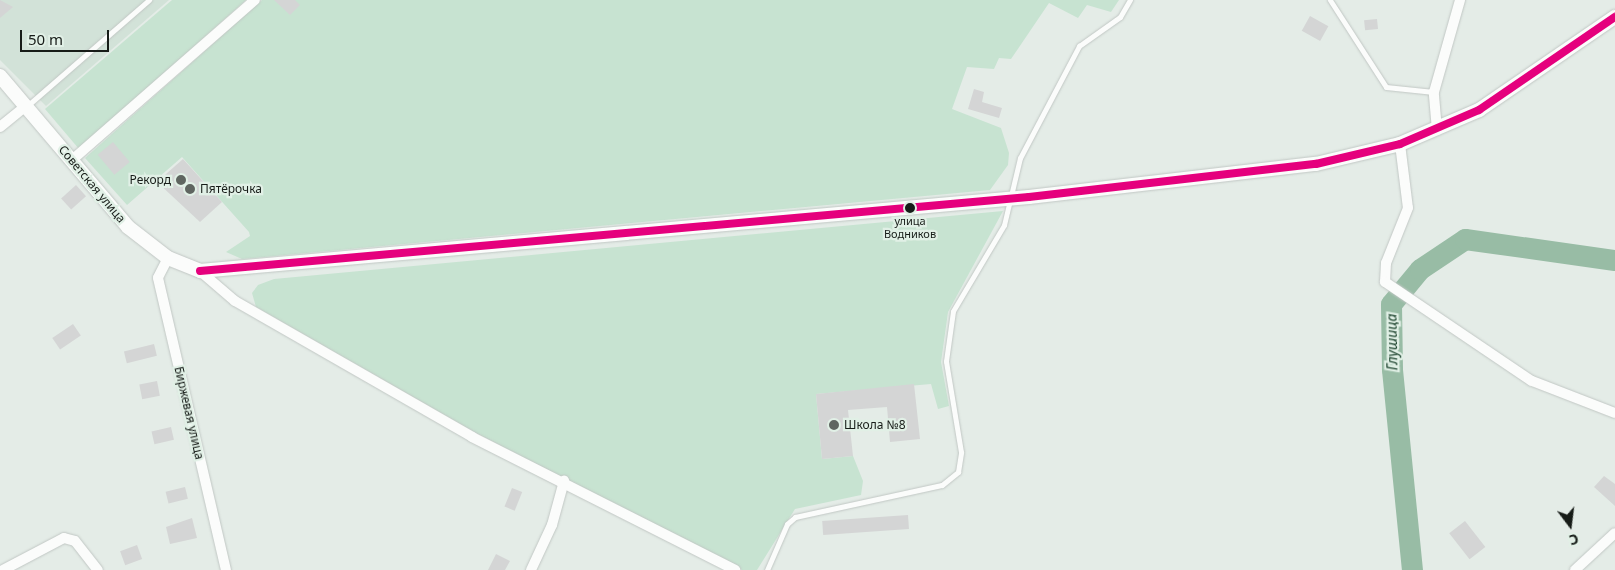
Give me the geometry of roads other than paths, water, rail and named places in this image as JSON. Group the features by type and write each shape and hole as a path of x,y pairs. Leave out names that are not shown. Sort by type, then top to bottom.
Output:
{"main road":[{"path":"200,272 1012,199 1296,168 1400,144 1437,130 1487,105 1615,17"},
{"name":"Советская улица","path":"0,76 128,227 168,258 200,272"}],"street":[{"path":"72,160 255,0"},
{"path":"1437,130 1434,92 1460,0"},
{"path":"0,127 26,106"},
{"path":"1400,144 1408,208 1386,263 1385,282 1532,381 1615,413"},
{"name":"Биржевая улица","path":"168,258 158,278 223,569"},
{"path":"200,272 235,301 472,437 564,481 735,570"},
{"path":"531,570 552,524 564,481"},
{"path":"1575,570 1615,533"},
{"path":"3,570 64,538 75,541 98,570"}],"lane":[{"path":"26,106 150,0"},
{"path":"767,570 787,524 795,517 942,485 958,472 960,452 946,362 953,311 1004,225 1012,199 1020,158 1079,46 1120,17 1130,0"},
{"path":"1330,0 1386,88 1434,92"}],"waterway":[{"name":"Глушица","path":"1412,570 1392,369 1391,304 1420,269 1465,239 1615,260"}],"place":[{"name":"Рекорд","path":"181,180"},
{"name":"Пятёрочка","path":"190,189"},
{"name":"улица Водников","path":"910,208"},
{"name":"Школа №8","path":"834,425"}]}
